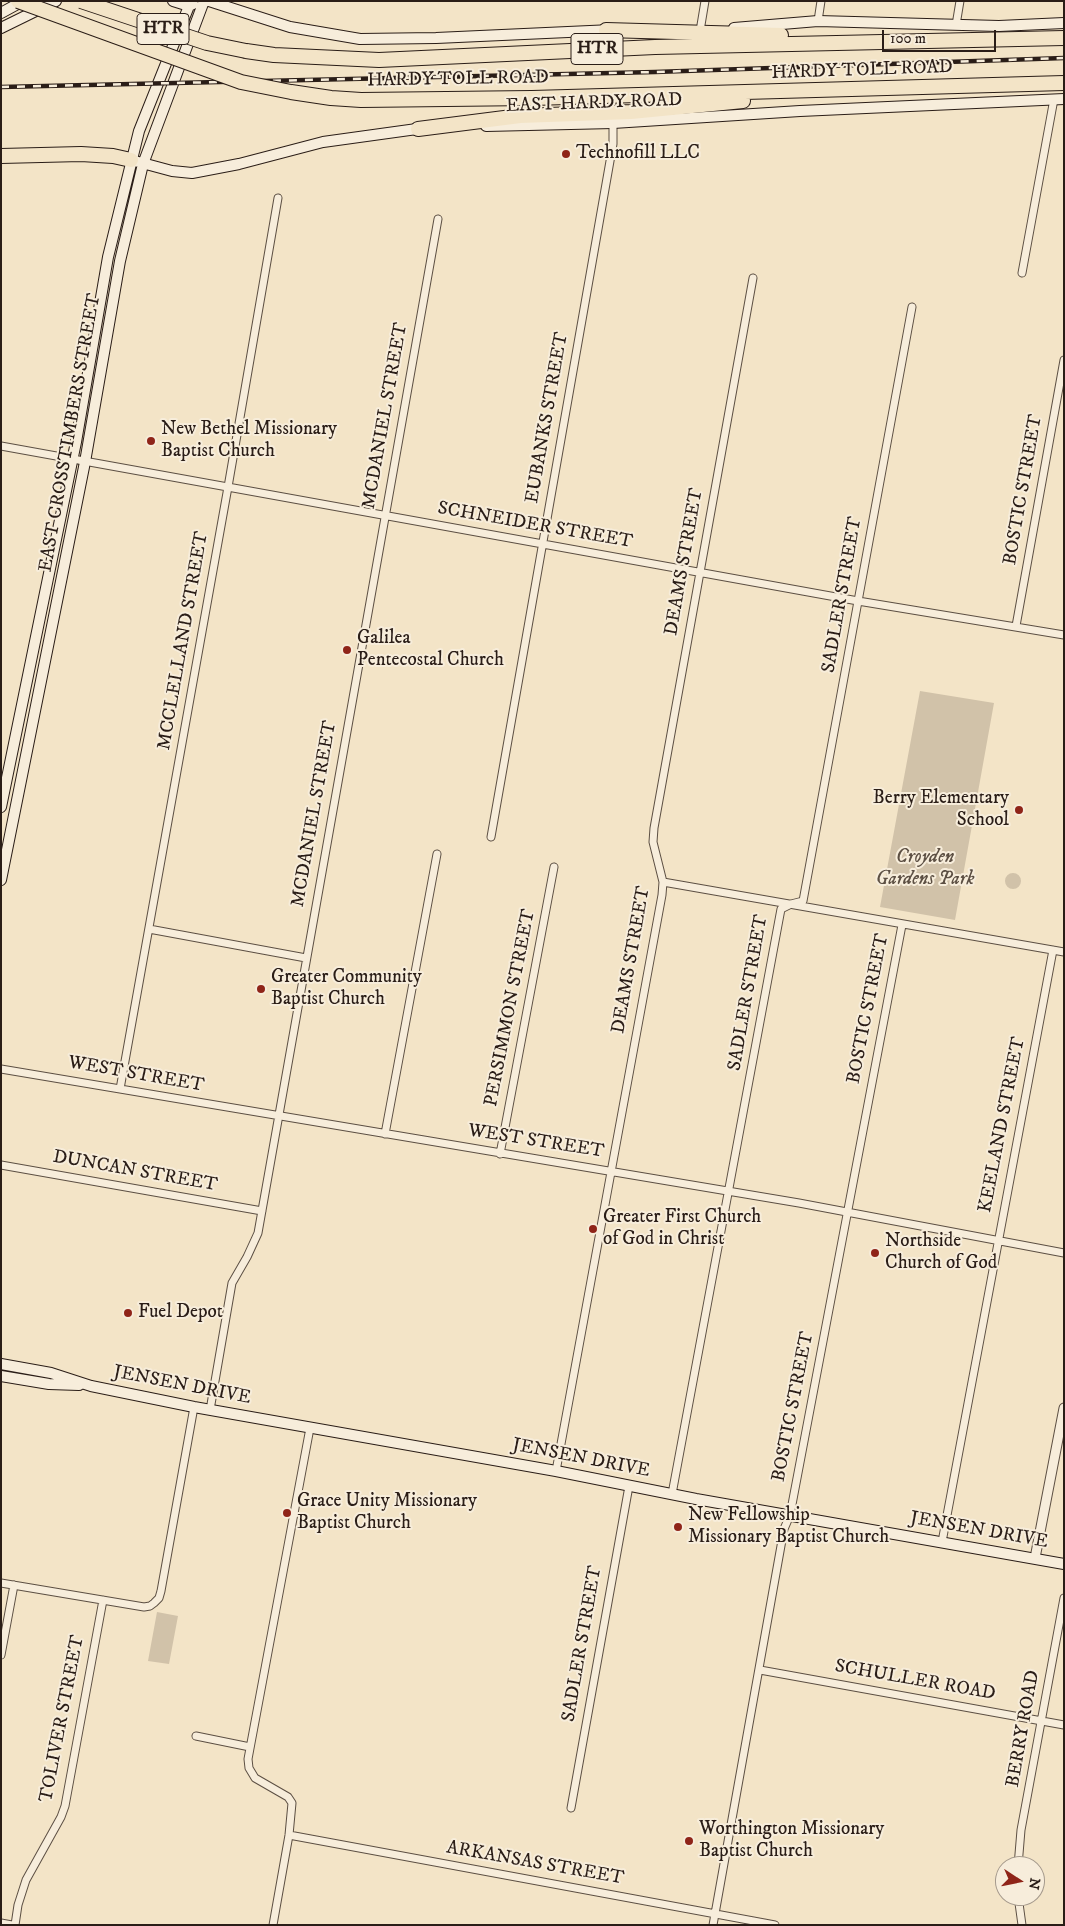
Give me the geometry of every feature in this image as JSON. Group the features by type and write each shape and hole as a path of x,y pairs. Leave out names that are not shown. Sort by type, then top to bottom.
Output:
{"highway":[{"name":"HARDY TOLL ROAD","path":"18,1 241,82 331,98 361,100 532,98 1064,84"},
{"name":"HARDY TOLL ROAD","path":"81,1 207,43 246,51 274,55 379,60 655,47 1064,38"},
{"path":"606,30 949,40"},
{"path":"418,128 520,116 631,112 724,104 813,91"},
{"path":"1,156 81,154 113,156 137,162"}],"main road":[{"path":"1,13 23,1"},
{"path":"1,28 56,1"},
{"path":"173,1 190,4 203,1"},
{"name":"EAST CROSSTIMBERS STREET","path":"1,807 72,460 108,257 137,162 203,1"},
{"path":"209,1 290,28 360,39 436,38 606,30 700,31 818,21 999,26 1064,23"},
{"name":"EAST CROSSTIMBERS STREET","path":"1,880 85,462 137,162 139,131 190,4"},
{"name":"EAST HARDY ROAD","path":"137,162 172,171 192,173 239,164 323,142 418,128 613,123 800,111 1059,99"},
{"path":"108,257 120,260"},
{"path":"96,326 108,327"},
{"path":"53,550 67,554"},
{"path":"24,693 38,696"},
{"path":"1,824 12,826"},
{"name":"JENSEN DRIVE","path":"1,1364 51,1373 91,1386 194,1407 1064,1564"},
{"path":"30,1381 33,1370"},
{"name":"JENSEN DRIVE","path":"1,1376 50,1384 91,1386"}],"street":[{"path":"700,31 705,1"},
{"path":"818,21 822,1"},
{"path":"956,24 960,1"},
{"path":"1022,273 1059,99"},
{"name":"EUBANKS STREET","path":"491,837 613,144 613,123"},
{"name":"MCCLELLAND STREET","path":"120,1089 278,198"},
{"name":"MCDANIEL STREET","path":"210,1410 231,1288 258,1233 438,220"},
{"name":"DEAMS STREET","path":"556,1471 663,882 653,842 654,828 753,278"},
{"name":"SADLER STREET","path":"672,1494 781,909 803,901 912,307"},
{"name":"BOSTIC STREET","path":"1016,626 1064,360"},
{"name":"SCHNEIDER STREET","path":"1,446 858,601 1064,635"},
{"path":"385,1134 437,854"},
{"name":"PERSIMMON STREET","path":"500,1154 554,867"},
{"path":"663,882 1064,952"},
{"name":"BOSTIC STREET","path":"713,1925 784,1529 790,1515 902,925"},
{"path":"149,929 306,958"},
{"name":"KEELAND STREET","path":"942,1542 1053,950"},
{"name":"WEST STREET","path":"1,1069 500,1154 611,1171 846,1212 1064,1253"},
{"name":"DUNCAN STREET","path":"1,1165 262,1211"},
{"path":"1,1583 144,1607 154,1603 159,1598 161,1591 194,1407"},
{"path":"1035,1558 1064,1408"},
{"path":"273,1925 293,1811 292,1803 288,1797 255,1778 249,1768 248,1759 310,1428"},
{"name":"SADLER STREET","path":"571,1808 629,1486"},
{"path":"1,1655 14,1585"},
{"name":"BERRY ROAD","path":"1019,1856 1021,1830 1064,1598"},
{"name":"TOLIVER STREET","path":"13,1925 26,1880 61,1818 65,1806 102,1600"},
{"name":"SCHULLER ROAD","path":"760,1670 1064,1724"},
{"path":"196,1736 250,1747"},
{"name":"ARKANSAS STREET","path":"289,1835 775,1925"},
{"path":"1019,1906 1022,1925"},
{"path":"1,1923 13,1925"}],"green space":[{"name":"Croyden Gardens Park","path":"920,691 994,703 955,920 880,907"},
{"path":"1013,873 1019,875 1021,881 1019,887 1013,889 1007,887 1005,881 1007,875"},
{"path":"157,1612 178,1616 169,1664 148,1661"}],"railway":[{"path":"1,87 655,72 1064,58"}],"place":[{"name":"Technofill LLC","path":"566,154"},
{"name":"New Bethel Missionary Baptist Church","path":"151,441"},
{"name":"Galilea Pentecostal Church","path":"347,650"},
{"name":"Berry Elementary School","path":"1019,810"},
{"name":"Greater Community Baptist Church","path":"261,989"},
{"name":"Greater First Church of God in Christ","path":"593,1229"},
{"name":"Northside Church of God","path":"875,1253"},
{"name":"Fuel Depot","path":"128,1313"},
{"name":"Grace Unity Missionary Baptist Church","path":"287,1513"},
{"name":"New Fellowship Missionary Baptist Church","path":"678,1527"},
{"name":"Worthington Missionary Baptist Church","path":"689,1841"}]}
